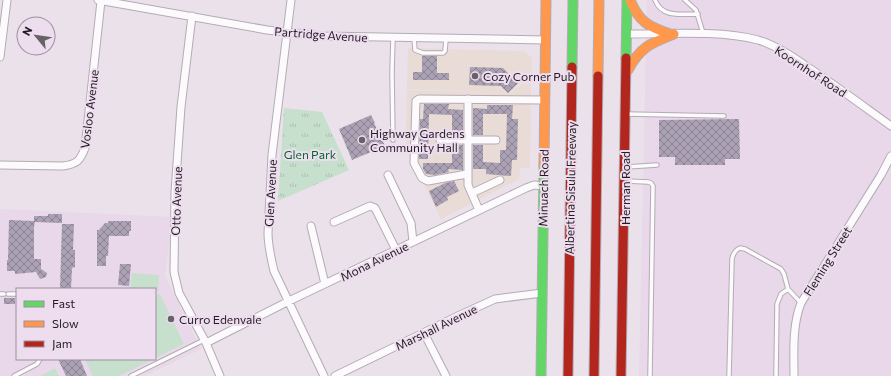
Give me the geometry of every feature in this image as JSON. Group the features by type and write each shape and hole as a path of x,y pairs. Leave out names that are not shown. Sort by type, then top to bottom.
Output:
{"main road":[{"name":"Minuach Road","path":"541,376 546,0"},
{"name":"Albertina Sisulu Freeway","path":"568,376 573,0"},
{"path":"594,376 598,0"},
{"path":"628,0 637,16 646,24 672,34"},
{"name":"Herman Road","path":"621,376 628,0"},
{"path":"626,75 635,57 642,48 652,42 672,34"}],"street":[{"path":"0,57 7,0"},
{"name":"Partridge Avenue","path":"100,0 286,32 323,36 545,40"},
{"name":"Vosloo Avenue","path":"0,165 63,166 73,164 83,155 85,148 100,0"},
{"name":"Glen Avenue","path":"291,0 272,155 268,233 270,255 273,266 324,376"},
{"name":"Otto Avenue","path":"192,16 181,107 175,192 174,272 179,293 205,341 220,376"},
{"name":"Koornhof Road","path":"627,34 703,34 759,40 793,57 891,126"},
{"path":"468,99 468,185 479,210"},
{"path":"468,174 430,181 422,178 414,163 415,105 417,100 544,100"},
{"path":"440,140 496,140"},
{"name":"Fleming Street","path":"794,376 795,327 796,317 801,303 882,175 891,156"},
{"path":"388,175 411,223 413,242"},
{"path":"472,194 500,180"},
{"name":"Mona Avenue","path":"205,341 526,188 534,185 544,186"},
{"path":"334,222 373,206 396,250"},
{"path":"311,226 325,284"},
{"name":"Marshall Avenue","path":"335,376 495,299 542,292"},
{"path":"424,333 446,376"}],"lane":[{"path":"655,0 658,8 668,13 698,14"},
{"path":"684,0 694,7 698,14 703,34"},
{"path":"393,38 393,140"},
{"path":"414,38 415,50 423,53 444,53 446,39"},
{"path":"625,114 724,116"},
{"path":"625,167 657,165"},
{"path":"625,181 650,182 653,186 650,376"},
{"path":"729,376 732,259 735,252 740,248 745,249 781,269 788,289 801,303"},
{"path":"776,376 777,304 781,294 788,289"},
{"path":"4,294 16,294"},
{"path":"131,376 205,341"},
{"path":"14,376 37,364 39,360"}],"shaded area":[{"path":"647,0 891,0 891,376 639,376"},
{"path":"408,48 524,51 532,58 531,82 521,82 507,95 521,84 531,83 530,168 520,168 519,179 441,219 406,149 407,90 505,92 407,89"},
{"name":"Curro Edenvale","path":"0,209 172,217 165,276 201,349 145,376 0,376"}],"green space":[{"name":"Glen Park","path":"284,108 322,112 349,170 278,201"},
{"path":"132,273 159,275 158,291 156,291 156,288 130,288"},
{"path":"160,294 184,344 156,358 156,296"},
{"path":"85,360 152,360 119,376 93,376"},
{"path":"55,368 59,376 40,376"}],"building":[{"path":"422,56 437,56 437,73 449,73 449,80 413,80 413,72 422,72"},
{"path":"470,67 503,68 518,83 508,93 501,86 469,85"},
{"path":"424,104 449,104 448,109 463,110 463,135 452,135 452,115 429,114 428,159 419,159 420,119 423,119"},
{"path":"487,105 513,105 512,119 518,119 517,160 512,160 511,176 486,174 486,169 473,169 473,145 483,145 483,162 500,163 500,150 506,150 507,114 483,114 483,135 473,135 473,108 487,109"},
{"path":"371,115 385,146 352,160 339,129"},
{"path":"739,119 740,159 725,159 725,165 675,165 675,157 659,157 659,120"},
{"path":"452,145 463,145 463,170 448,169 449,172 435,175 426,174 423,169 423,163 452,163"},
{"path":"454,181 459,191 447,197 448,200 436,207 429,191 445,183"},
{"path":"48,214 62,214 62,223 35,222 34,259 41,259 41,269 47,273 46,277 40,279 36,272 15,274 15,271 7,271 9,220 34,221 34,216 48,216"},
{"path":"108,221 131,221 131,231 129,231 129,236 109,236 106,266 97,266 97,230 99,230 105,223 108,223"},
{"path":"62,224 74,224 73,250 75,250 75,267 72,268 71,288 60,288"},
{"path":"120,264 131,264 129,286 118,285"},
{"path":"4,298 15,298 15,304 4,304"},
{"path":"58,360 80,360 87,376 66,376"}],"traffic: fast":[{"path":"572,67 573,0"},
{"path":"626,58 627,0"},
{"path":"541,376 544,165"}],"traffic: slow":[{"path":"544,165 546,0"},
{"path":"598,76 599,0"},
{"path":"630,0 641,19 650,26 670,34"},
{"path":"628,70 632,62 647,47 674,34"}],"traffic: jam":[{"path":"621,376 626,58"},
{"path":"568,376 572,67"},
{"path":"594,376 598,76"}],"place":[{"name":"Cozy Corner Pub","path":"475,76"},
{"name":"Highway Gardens Community Hall","path":"362,140"},
{"name":"Curro Edenvale","path":"171,319"}]}
